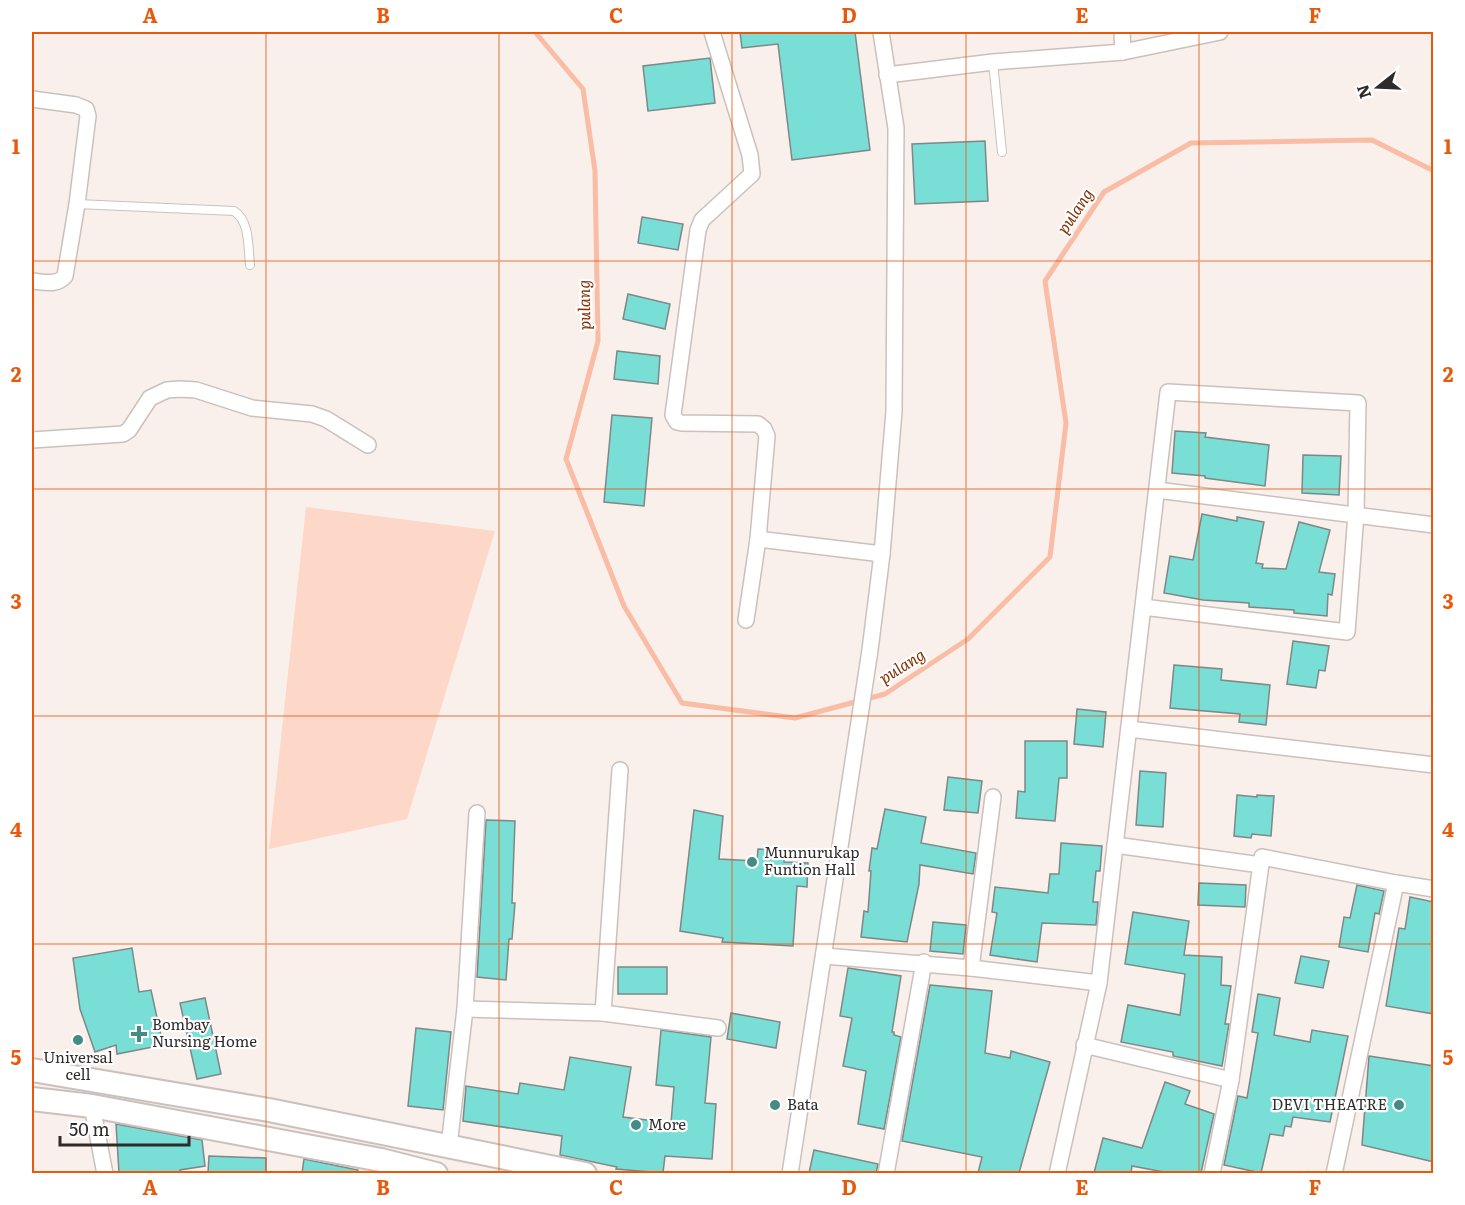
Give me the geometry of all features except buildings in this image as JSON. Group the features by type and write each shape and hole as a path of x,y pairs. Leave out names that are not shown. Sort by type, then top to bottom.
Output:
{"main road":[{"path":"32,1070 269,1110 585,1173"},
{"path":"32,1099 92,1106 380,1167 436,1173"}],"street":[{"path":"712,32 750,155 752,174 702,220 698,230 673,415 676,422 682,423 758,424 764,429 766,436 758,539 746,620"},
{"path":"790,1173 870,650 882,555 894,411 896,128 881,32"},
{"path":"1122,32 1123,52"},
{"path":"887,75 993,62 1123,52 1220,32"},
{"path":"32,99 76,105 86,110 88,116 65,276 56,282 32,281"},
{"path":"32,440 123,434 129,430 150,398 167,390 180,389 196,390 252,408 312,414 326,419 368,445"},
{"path":"1058,1173 1099,983 1168,392 1358,403 1356,514 1347,632 1143,607"},
{"path":"1157,490 1434,525"},
{"path":"758,539 882,555"},
{"path":"1129,729 1434,765"},
{"path":"603,1013 620,770"},
{"path":"971,968 993,797"},
{"path":"449,1146 465,1010 477,813"},
{"path":"1115,845 1261,865"},
{"path":"1212,1173 1231,1080 1262,857 1434,889"},
{"path":"1334,1173 1396,883"},
{"path":"824,956 924,962 1099,983"},
{"path":"886,1173 924,962"},
{"path":"465,1010 603,1013 718,1028"},
{"path":"1084,1046 1231,1080"},
{"path":"92,1106 105,1173"}],"lane":[{"path":"993,62 1002,152"},
{"path":"77,204 234,210 240,214 246,229 250,265"}],"shaded area":[{"path":"306,507 495,531 407,819 269,849"}],"waterway":[{"name":"pulang","path":"535,32 583,89 595,171 598,341 566,459 624,606 682,703 795,718 885,694 968,639 1050,557 1066,423 1045,281 1104,192 1191,143 1372,140 1434,171"}],"place":[{"name":"Munnurukap Funtion Hall","path":"752,862"},
{"name":"Bombay Nursing Home","path":"139,1034"},
{"name":"Universal cell","path":"78,1040"},
{"name":"Bata","path":"775,1105"},
{"name":"DEVI THEATRE","path":"1399,1105"},
{"name":"More","path":"636,1125"}]}
